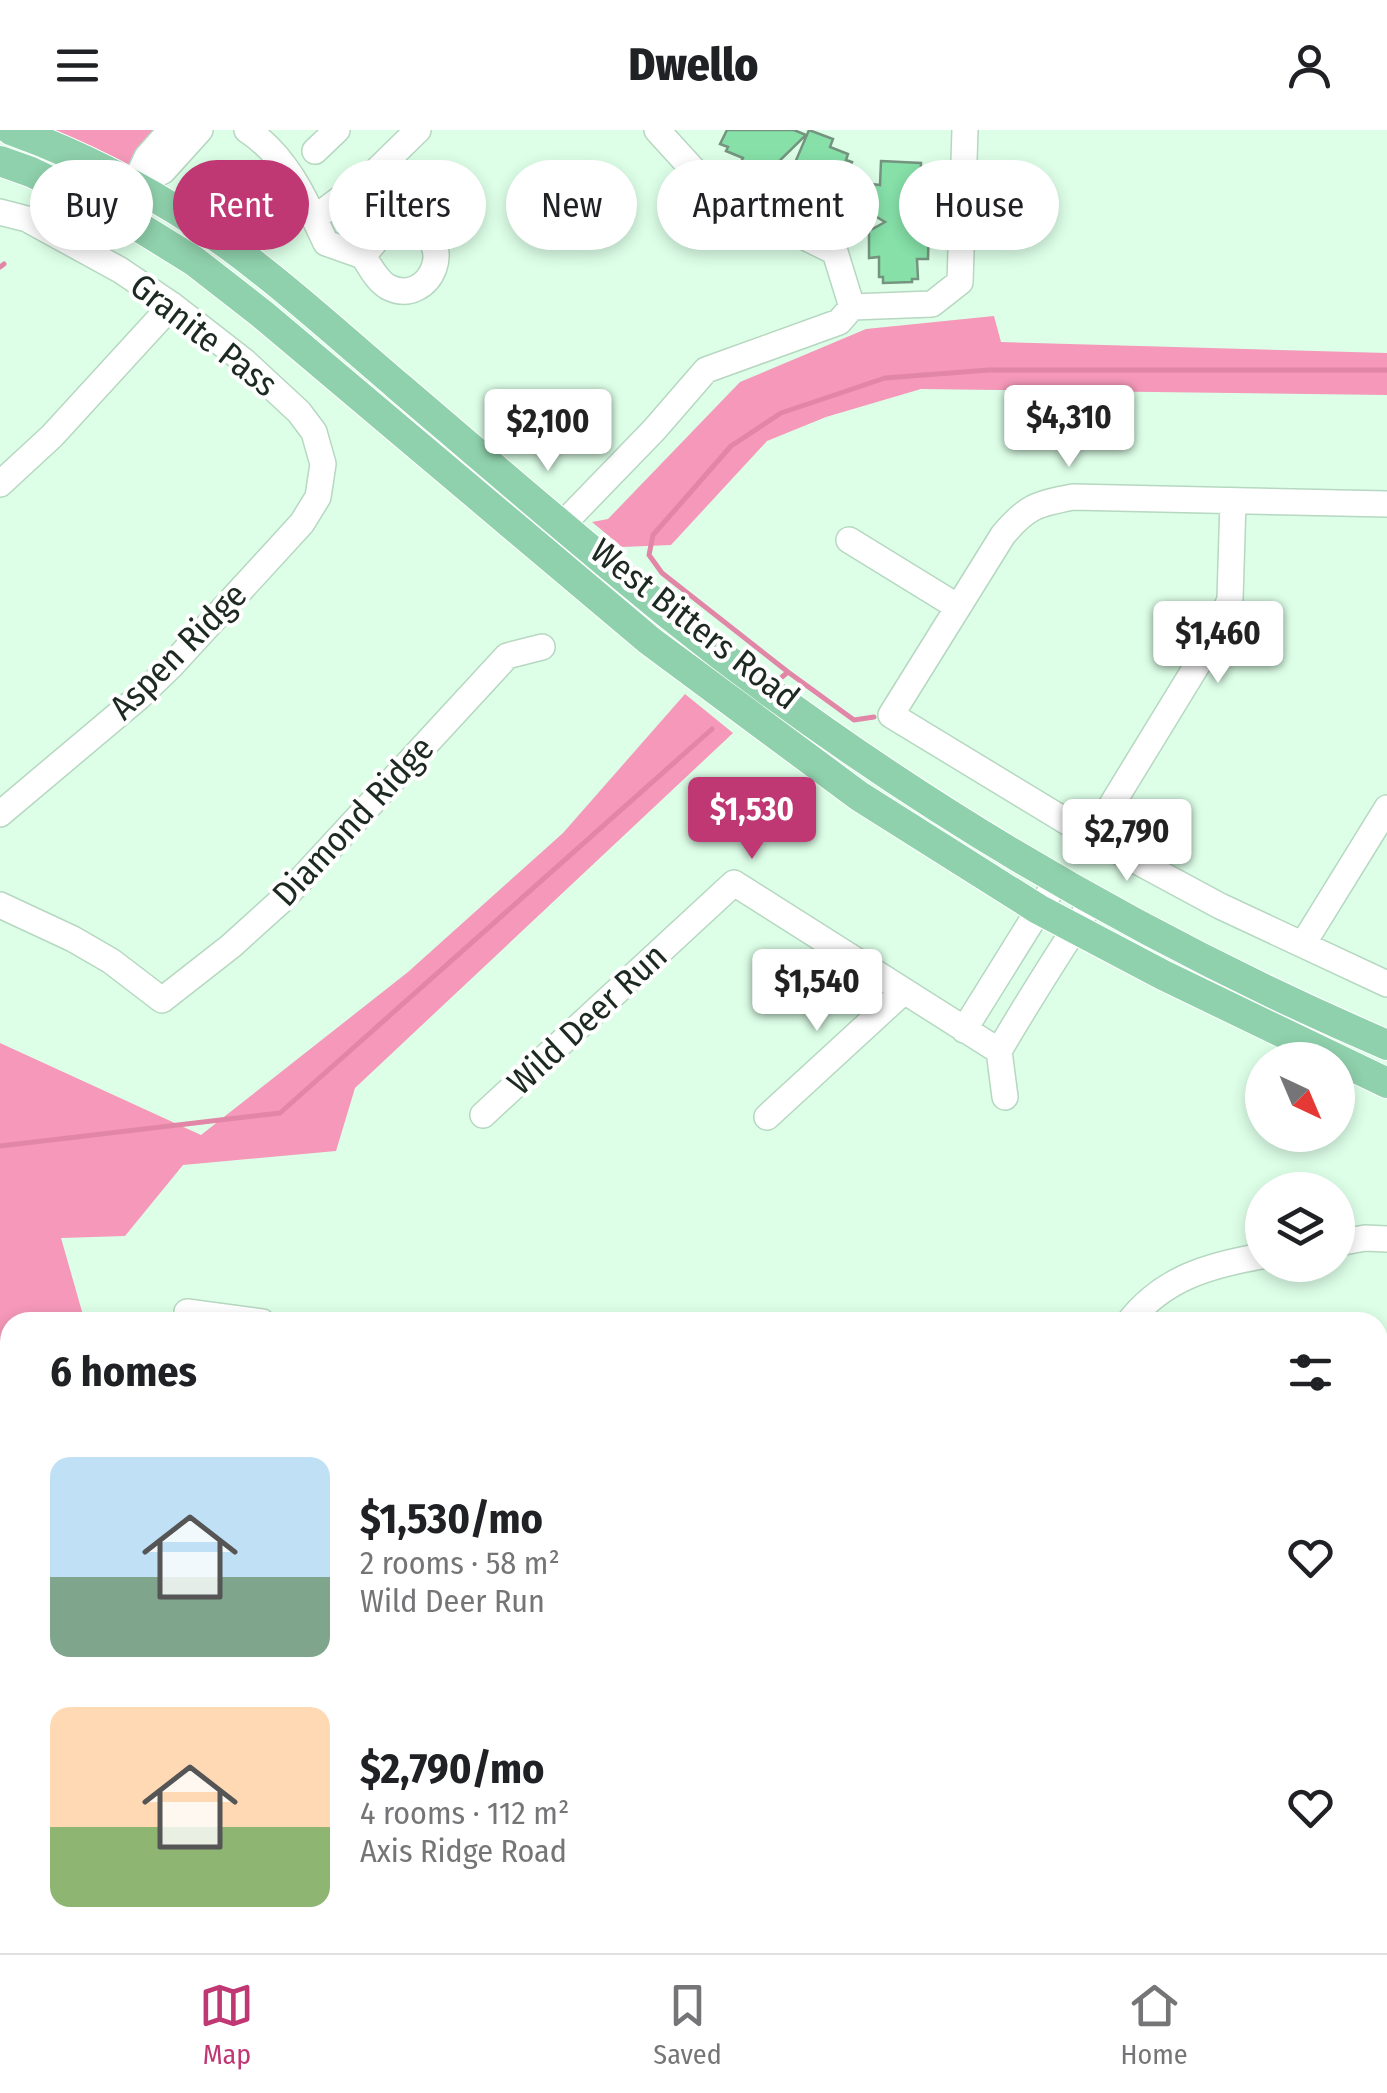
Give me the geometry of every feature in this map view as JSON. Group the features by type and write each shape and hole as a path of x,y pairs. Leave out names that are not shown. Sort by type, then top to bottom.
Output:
{"main road":[{"name":"West Bitters Road","path":"10,130 82,160"},
{"name":"West Bitters Road","path":"0,161 30,172"},
{"name":"West Bitters Road","path":"153,198 244,258 672,616 869,761 1093,900 1299,1007 1387,1045"},
{"name":"West Bitters Road","path":"153,236 262,314 650,641 859,796 1038,909 1195,991 1387,1083"},
{"path":"650,641 672,616"}],"street":[{"path":"146,160 170,130"},
{"path":"153,176 164,171 200,130"},
{"path":"246,130 286,167 326,243 363,256"},
{"path":"315,151 338,130"},
{"path":"314,218 373,174 416,130"},
{"path":"657,130 698,176 738,204 835,252 852,307"},
{"path":"562,526 706,370 839,322 852,307 932,304 960,282 965,130"},
{"name":"Granite Pass","path":"0,212 27,219 120,270 244,361 299,412 314,432 323,464"},
{"path":"0,484 52,436 172,305"},
{"name":"Aspen Ridge","path":"0,814 138,697 184,652 302,523 318,497 323,464"},
{"path":"1387,504 1073,497 1040,503 1018,516 1002,535 892,715 1092,837 1220,906 1387,984"},
{"path":"1092,837 1218,630 1230,599 1233,501"},
{"path":"850,540 958,607"},
{"name":"Diamond Ridge","path":"0,905 73,939 162,1000 231,946 283,898 507,656 542,647"},
{"path":"1302,944 1387,808"},
{"path":"964,1030 1058,879"},
{"name":"Wild Deer Run","path":"483,1114 734,883 999,1051"},
{"path":"1005,1097 999,1051 1093,900"},
{"path":"999,974 1032,994"},
{"path":"767,1117 904,992"},
{"path":"1355,1240 1387,1239"},
{"path":"1138,1312 1178,1279 1245,1259"}],"shaded area":[{"path":"35,130 162,130 134,160 113,160"},
{"path":"994,316 1001,342 1387,353 1387,395 921,389 826,417 767,441 671,545 622,547 592,522 608,519 740,382 866,329"},
{"path":"685,694 733,733 355,1088 336,1151 183,1165 125,1236 61,1238 82,1312 0,1312 0,1043 201,1135 408,972 563,833"}],"building":[{"path":"727,130 794,130 806,135 780,160 742,160 720,144"},
{"path":"809,130 833,139 830,147 848,154 846,160 796,160"},
{"path":"881,161 899,162 899,250 928,250 928,259 917,259 918,279 912,282 883,283 883,277 879,277 879,257 869,258 869,250 879,250 879,225 885,222 879,218"}],"waterway":[{"path":"0,267 4,264"},
{"path":"782,677 788,672 662,573 649,555 653,535 731,446 781,413 885,378 989,370 1387,370"},
{"path":"788,672 854,720 874,717"},
{"path":"0,1146 280,1113 712,729"}]}
